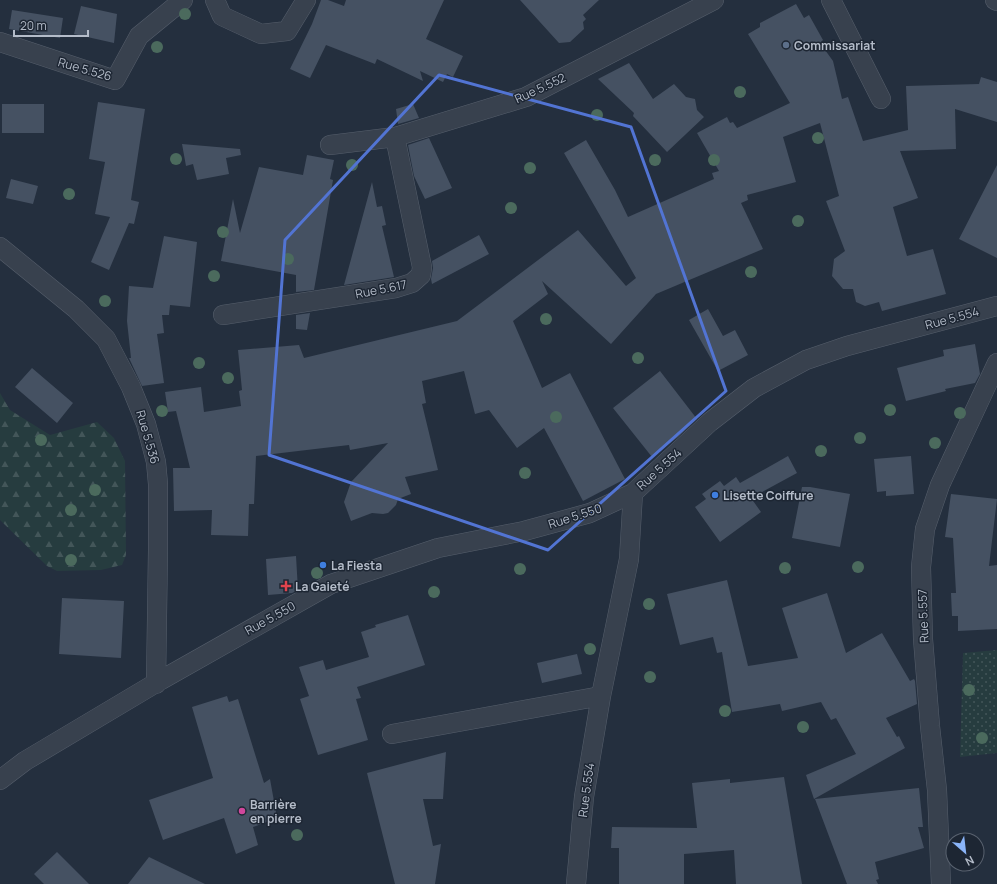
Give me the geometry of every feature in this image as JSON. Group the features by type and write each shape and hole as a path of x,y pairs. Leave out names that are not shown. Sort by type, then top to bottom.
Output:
{"street":[{"name":"Rue 5.526","path":"0,42 115,80 139,36 183,0"},
{"path":"215,0 222,16 261,34 287,31 306,0"},
{"name":"Rue 5.552","path":"330,144 395,138 526,97 714,0"},
{"path":"831,0 881,99"},
{"name":"Rue 5.617","path":"223,315 396,288 412,283 421,275 422,267 395,138"},
{"name":"Rue 5.536","path":"0,247 76,309 106,339 131,387 146,424 156,462 158,484 156,684"},
{"name":"Rue 5.554","path":"576,884 584,797 601,696 629,559 633,493 710,422 754,388 806,360 847,346 997,306"},
{"name":"Rue 5.557","path":"941,884 937,790 923,639 921,567 925,529 940,486 997,363"},
{"name":"Rue 5.550","path":"0,780 25,761 331,584 438,548 524,531 590,513 633,493"},
{"path":"392,734 601,696"}],"highlighted area":[{"path":"439,75 631,127 726,391 548,550 269,455 285,240"}],"green space":[{"path":"0,393 10,410 50,435 97,422 114,438 125,461 126,555 122,565 101,570 57,571 47,566 0,520"},
{"path":"997,650 997,753 960,757 963,653"}],"building":[{"path":"321,0 328,0 344,6 346,0 444,0 426,39 463,56 453,77 447,74 443,82 420,71 423,81 377,59 375,64 326,45 310,78 290,69 312,24"},
{"path":"520,0 599,0 583,15 586,19 583,22 584,29 570,42 559,43"},
{"path":"796,4 804,18 809,15 823,40 820,43 833,61 842,99 848,97 863,141 908,130 906,86 979,84 981,77 997,82 997,122 955,109 956,149 900,151 918,198 893,207 907,256 933,249 946,294 882,311 879,302 865,306 856,302 853,289 843,289 832,276 834,259 845,251 826,201 839,196 820,123 783,137 796,182 747,195 748,200 741,203 763,249 656,294 611,344 542,281 548,294 513,321 542,388 570,373 625,479 583,501 544,428 517,448 489,410 475,414 464,371 422,381 426,403 422,404 438,470 405,477 411,494 398,499 396,505 388,513 372,513 351,521 344,502 351,482 388,443 350,450 349,445 256,456 254,504 249,504 248,536 211,535 212,510 174,511 173,468 190,468 176,411 168,412 165,392 201,387 204,412 241,406 239,391 242,390 238,350 299,345 304,358 457,321 578,230 626,286 636,278 564,153 586,140 615,190 628,217 714,179 712,173 719,171 697,133 727,117 730,123 733,122 737,128 790,103 748,34 760,27 760,23"},
{"path":"81,6 117,14 114,43 74,34"},
{"path":"12,10 63,18 60,38 9,29"},
{"path":"629,63 653,99 674,84 686,97 695,99 697,110 704,117 667,152 633,116 634,113 598,79"},
{"path":"98,102 145,109 131,200 139,202 134,224 129,223 109,270 91,262 110,217 95,214 105,162 89,159"},
{"path":"2,104 44,104 44,133 2,133"},
{"path":"413,104 419,118 398,124 396,109"},
{"path":"429,138 452,188 425,199 414,176 408,145"},
{"path":"182,144 240,149 241,155 226,158 229,174 197,180 193,164 186,166"},
{"path":"307,155 334,160 330,179 333,180 314,290 296,292 296,275 221,261 233,199 240,233 259,167 303,175"},
{"path":"997,165 997,258 959,239"},
{"path":"11,179 38,186 33,204 6,198"},
{"path":"372,182 377,207 382,206 386,225 382,226 394,277 344,285"},
{"path":"479,235 489,254 432,284 432,261"},
{"path":"164,236 197,242 190,307 170,305 169,315 162,315 164,333 157,334 164,383 142,386 129,358 131,358 127,321 129,286 153,288"},
{"path":"708,309 723,336 735,330 748,355 718,371 689,320"},
{"path":"310,313 307,330 296,329 296,315"},
{"path":"975,344 980,374 975,383 945,389 946,391 906,401 897,368 944,356 943,350"},
{"path":"32,368 73,403 57,423 15,387"},
{"path":"660,371 697,419 678,437 652,457 613,408"},
{"path":"788,456 797,473 751,498 761,512 720,542 695,507 706,499 702,494 720,481 724,486 736,477 740,483"},
{"path":"911,456 914,494 886,496 886,491 877,492 874,459"},
{"path":"802,487 850,494 840,547 792,538"},
{"path":"951,494 997,499 989,566 997,565 997,629 958,631 958,616 952,616 951,593 956,593 953,538 945,537"},
{"path":"296,556 298,590 292,593 268,595 266,559"},
{"path":"727,580 748,666 798,658 782,608 827,593 846,653 882,633 910,681 914,679 915,681 917,704 886,718 897,737 899,736 905,748 814,799 806,775 856,754 836,718 831,720 821,702 782,711 780,704 732,712 722,652 717,653 713,637 680,645 667,594"},
{"path":"62,598 124,601 121,658 59,654"},
{"path":"408,615 425,665 357,687 361,698 356,699 368,740 318,755 300,699 309,696 299,667 323,660 326,670 369,657 361,632 376,627 375,625"},
{"path":"577,654 582,674 542,683 537,663"},
{"path":"227,696 229,702 238,699 264,783 270,779 277,818 253,827 258,845 236,854 224,818 163,840 149,800 213,778 192,707"},
{"path":"446,752 443,799 423,799 433,846 441,844 435,884 395,884 367,773"},
{"path":"784,777 802,884 736,884 734,850 684,854 684,884 619,884 619,848 611,848 612,827 697,828 692,783 730,779 730,783"},
{"path":"919,788 923,827 918,827 924,848 875,862 879,879 876,880 878,884 847,884 815,799"},
{"path":"57,852 89,884 44,884 34,874"},
{"path":"149,857 205,884 128,884"}],"place":[{"name":"Commissariat","path":"786,45"},
{"name":"Lisette Coiffure","path":"715,495"},
{"name":"La Fiesta","path":"323,565"},
{"name":"La Gaieté","path":"286,586"},
{"name":"Barrière en pierre","path":"242,811"}]}
